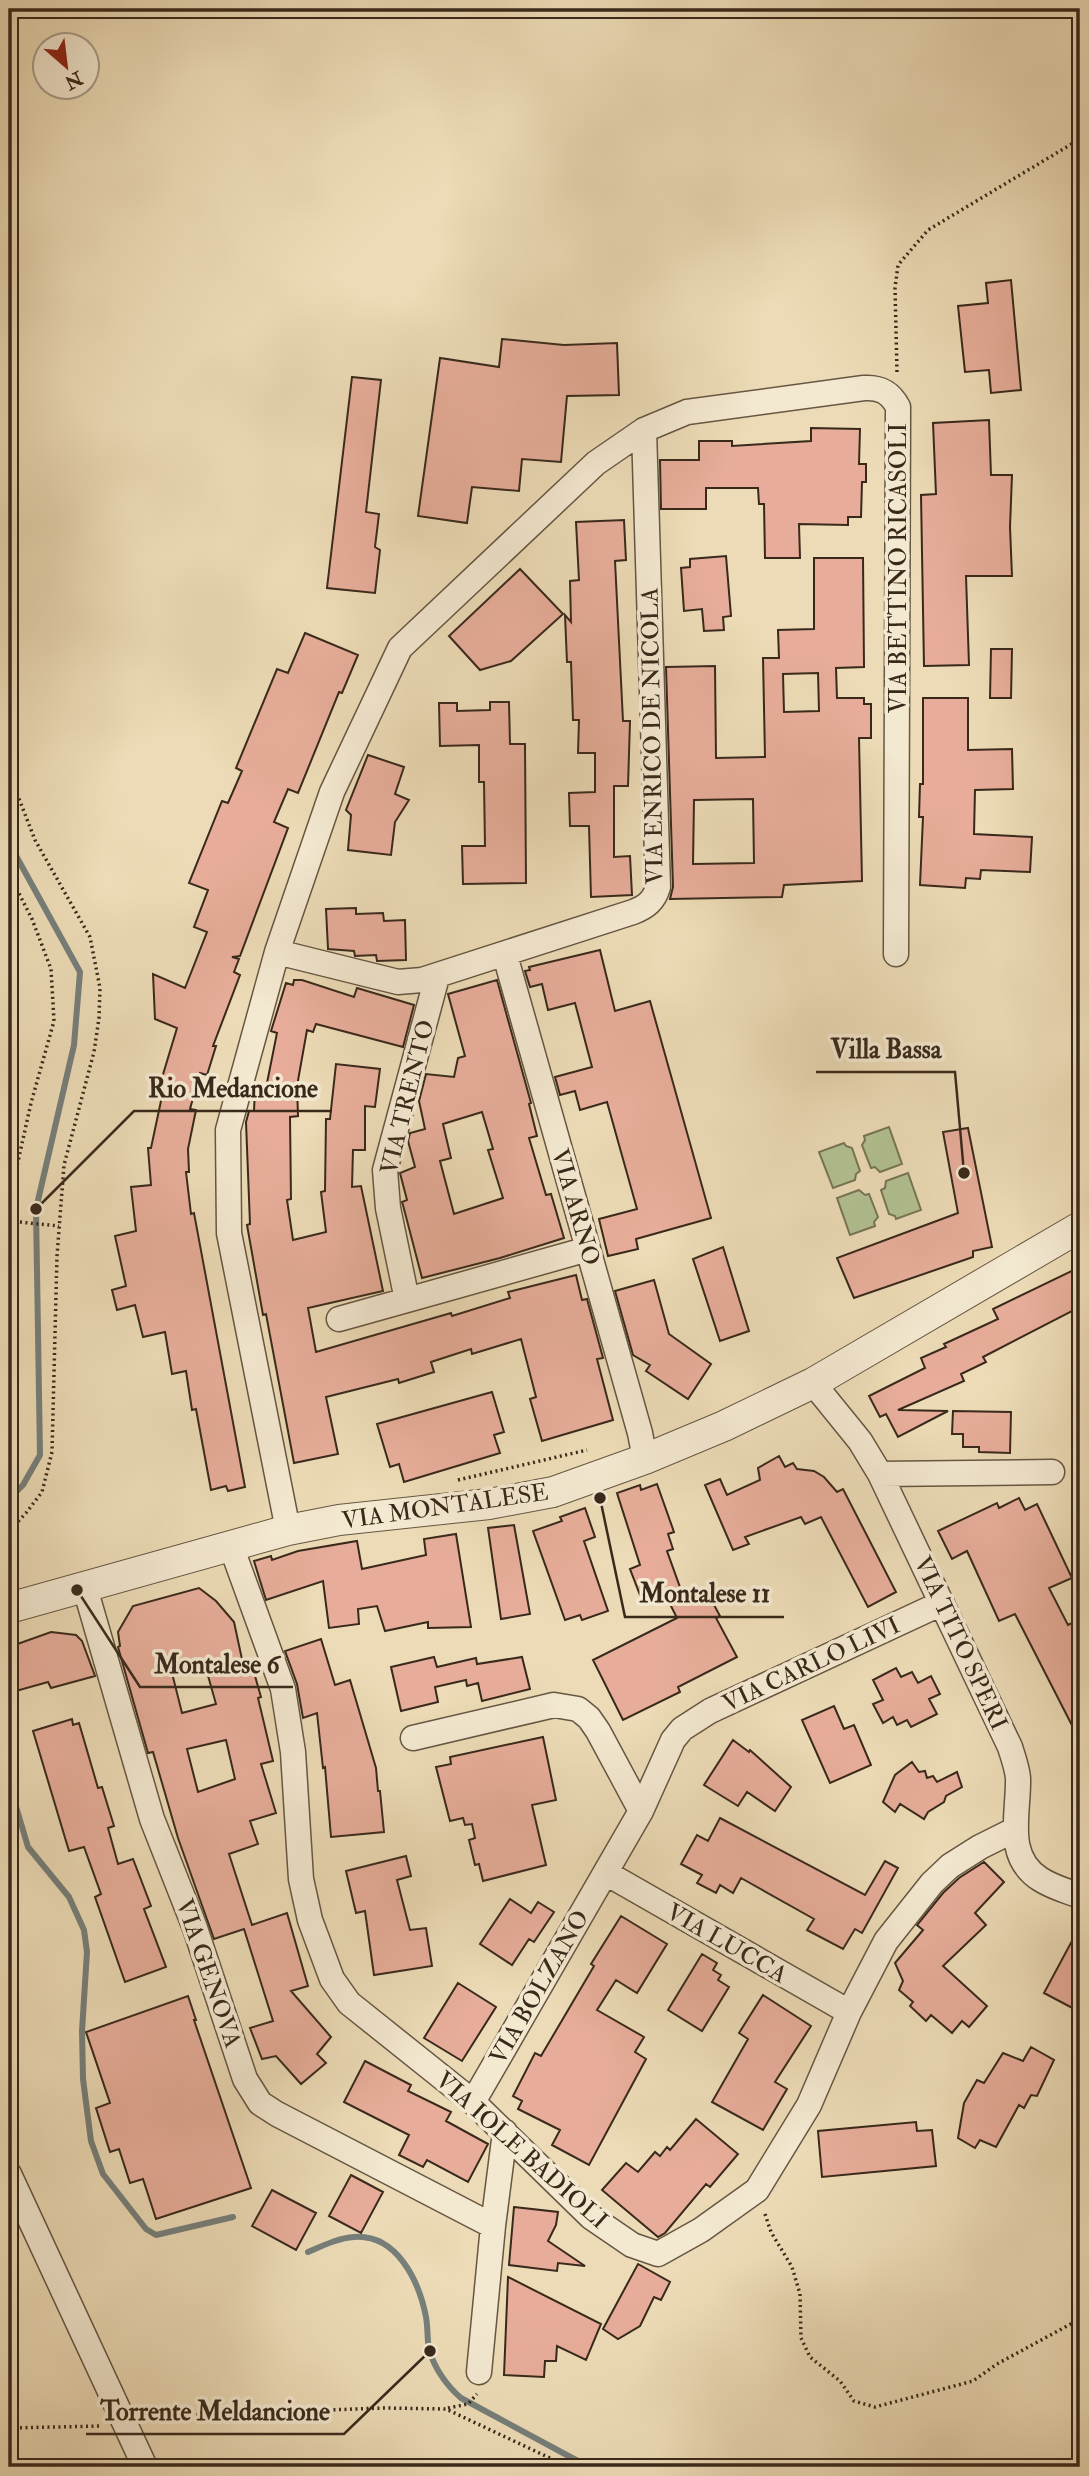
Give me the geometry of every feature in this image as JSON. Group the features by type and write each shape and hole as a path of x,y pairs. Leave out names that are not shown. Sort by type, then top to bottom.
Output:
{"street":[{"name":"VIA BETTINO RICASOLI","path":"288,1530 229,1233 228,1130 277,952 332,792 400,648 596,463 644,430 687,412 863,388 880,389 888,393 898,407 896,954"},
{"name":"VIA ENRICO DE NICOLA","path":"277,952 398,982 410,982 437,977 633,912 643,908 656,896 658,887 644,430"},
{"name":"VIA ARNO","path":"505,955 640,1433 645,1459"},
{"name":"VIA TRENTO","path":"407,1300 388,1209 385,1170 437,977"},
{"name":"VIA MONTALESE","path":"9,1608 288,1530 339,1520 489,1504 541,1495 645,1459 724,1426 813,1383 1080,1227"},
{"path":"339,1319 587,1249"},
{"name":"VIA TITO SPERI","path":"813,1383 860,1441 880,1474 1015,1762 1018,1777 1016,1829 1019,1855 1039,1879 1080,1896"},
{"path":"880,1474 1052,1472"},
{"name":"VIA IOLE BADIOLI","path":"231,1546 283,1689 293,1752 301,1879 310,1920 332,1979 349,2003 472,2102 591,2217 632,2245 658,2254 701,2230 757,2190 809,2105 849,2012 886,1941 932,1883 964,1856 1016,1829"},
{"name":"VIA GENOVA","path":"85,1588 152,1819 195,1928 245,2079 260,2103 493,2226"},
{"name":"VIA CARLO LIVI","path":"682,1728 710,1711 942,1603"},
{"path":"413,1738 554,1706 578,1709 598,1731 641,1811"},
{"name":"VIA BOLZANO","path":"472,2102 641,1811 673,1740 682,1728"},
{"name":"VIA LUCCA","path":"606,1873 849,2012"},
{"path":"480,2372 493,2226 505,2132"},
{"path":"9,2174 145,2467"}],"path":[{"path":"898,407 895,288 898,265 928,230 1080,139"},
{"path":"9,773 34,840 90,937 100,988 99,1018 93,1052 64,1165 59,1226 52,1452 42,1492 9,1531"},
{"path":"9,874 32,919 51,969 54,1021 17,1166 10,1221 59,1226"},
{"path":"446,1482 590,1450"},
{"path":"757,2190 771,2232 795,2276 800,2294 801,2338 810,2357 840,2381 855,2401 875,2407 973,2381 997,2364 1080,2319"},
{"path":"9,2428 77,2428 125,2424 167,2416 384,2408 446,2409 467,2404 473,2398 478,2392 480,2372"},
{"path":"446,2409 569,2467"}],"green space":[{"path":"889,1127 902,1164 880,1172 875,1167 871,1168 862,1145 864,1136"},
{"path":"844,1143 852,1148 860,1171 855,1180 833,1188 819,1152"},
{"path":"908,1173 921,1210 896,1219 889,1214 881,1190 885,1188 886,1181"},
{"path":"859,1190 865,1195 869,1194 878,1217 874,1222 875,1226 850,1235 837,1198"}],"building":[{"path":"1011,280 1021,390 991,393 989,370 965,372 958,306 988,303 986,283"},
{"path":"502,339 564,345 617,343 619,395 567,396 561,462 522,459 519,491 472,487 467,523 418,516 440,358 499,367"},
{"path":"352,377 381,380 366,512 379,514 375,547 380,550 375,593 327,588"},
{"path":"989,420 991,475 1012,475 1012,576 966,576 969,665 924,666 921,495 936,494 933,423"},
{"path":"811,428 860,429 859,464 866,464 866,482 862,482 861,517 848,517 848,525 799,524 800,558 765,558 764,504 759,504 758,488 706,488 706,509 661,509 660,460 699,460 699,441 732,441 732,446 811,441"},
{"path":"624,520 626,560 615,561 623,721 630,721 628,786 614,786 614,857 630,856 632,895 591,897 589,826 570,826 569,793 595,792 595,753 578,753 579,720 573,720 571,662 567,662 565,615 571,622 570,581 579,580 576,522"},
{"path":"726,556 731,616 723,617 724,630 704,631 702,609 684,611 681,568 690,567 690,559"},
{"path":"814,558 863,558 864,667 836,668 837,698 864,698 864,704 871,704 871,738 859,738 862,881 784,885 782,897 670,899 673,887 666,667 715,666 716,758 765,757 763,658 779,658 778,630 814,629","holes":["818,673 819,711 784,712 783,674","753,799 754,863 693,864 694,800"]},
{"path":"520,569 563,614 511,661 480,670 449,636"},
{"path":"305,633 358,655 342,693 339,692 298,793 288,789 274,822 288,828 240,956 232,957 239,959 234,972 240,975 213,1046 216,1046 207,1075 200,1073 190,1109 196,1110 188,1149 189,1172 186,1172 191,1214 194,1213 245,1487 228,1491 226,1486 211,1490 196,1409 192,1410 186,1371 172,1374 165,1332 143,1337 135,1305 117,1310 112,1290 126,1286 115,1236 136,1231 131,1187 151,1185 148,1148 151,1148 165,1082 161,1081 177,1028 155,1019 153,974 185,988 207,932 194,927 208,890 189,883 222,801 228,803 242,771 236,768 277,669 288,673"},
{"path":"991,649 1012,649 1011,698 990,698"},
{"path":"923,698 968,698 968,750 1012,749 1013,789 975,790 974,834 1032,837 1030,872 981,870 980,879 966,878 965,888 920,885"},
{"path":"490,702 509,702 510,744 525,744 526,883 463,884 462,846 485,846 484,782 479,782 479,745 440,746 439,703 457,703 457,711 490,710"},
{"path":"368,755 404,767 395,794 409,800 395,822 391,855 348,850 351,815 346,810"},
{"path":"356,908 356,914 383,913 384,921 405,920 406,960 377,961 376,955 355,956 354,951 328,949 326,909"},
{"path":"600,950 615,1011 650,1001 711,1218 636,1239 638,1249 608,1256 599,1219 637,1209 607,1102 580,1110 575,1091 560,1095 555,1077 592,1067 575,1003 548,1010 542,984 530,987 525,971 530,970 529,967"},
{"path":"294,980 302,980 354,997 357,988 414,1005 403,1047 316,1024 313,1032 307,1030 297,1086 298,1116 290,1117 291,1199 287,1200 293,1240 326,1232 321,1192 325,1191 326,1119 330,1119 336,1064 380,1069 375,1107 365,1106 365,1150 353,1150 352,1187 361,1186 383,1291 308,1308 316,1352 451,1313 452,1316 510,1298 508,1292 576,1275 582,1300 587,1299 603,1358 597,1359 613,1420 542,1441 530,1399 536,1397 521,1339 472,1354 471,1349 431,1362 434,1372 399,1383 398,1379 326,1397 338,1454 294,1463 247,1225 250,1224 246,1122 249,1111 254,1111 255,1088 266,1088 277,1033 271,1031 286,983 293,985"},
{"path":"497,980 531,1103 529,1104 537,1136 529,1138 546,1195 551,1194 564,1238 422,1278 402,1202 407,1200 400,1173 415,1167 408,1141 410,1133 425,1129 419,1101 426,1074 454,1077 458,1058 465,1056 448,994","holes":["482,1112 493,1149 488,1150 503,1198 454,1214 440,1161 451,1158 443,1124"]},
{"path":"968,1128 992,1247 973,1251 973,1257 854,1298 837,1258 958,1213 943,1132"},
{"path":"723,1247 749,1331 720,1341 693,1259"},
{"path":"1080,1267 1080,1307 983,1357 986,1362 961,1374 964,1381 898,1410 948,1411 898,1437 886,1414 880,1417 869,1396 925,1368 921,1358 946,1347 944,1344 998,1319 993,1309"},
{"path":"654,1280 669,1334 711,1364 688,1399 646,1371 650,1365 633,1355 615,1291"},
{"path":"492,1392 504,1432 494,1435 500,1453 404,1482 399,1464 390,1467 377,1424"},
{"path":"953,1411 1011,1412 1010,1453 979,1452 979,1447 963,1447 963,1434 952,1434"},
{"path":"779,1456 785,1467 793,1463 797,1469 814,1471 824,1477 837,1492 843,1489 896,1592 868,1607 821,1517 805,1524 801,1517 745,1537 749,1544 733,1550 705,1485 720,1479 727,1495 760,1480 758,1468"},
{"path":"657,1484 674,1532 668,1534 673,1549 667,1551 685,1601 706,1590 720,1616 716,1618 737,1657 678,1687 680,1692 623,1720 593,1660 677,1618 662,1588 640,1595 630,1569 640,1565 617,1493 640,1485 641,1490"},
{"path":"1019,1498 1025,1510 1037,1504 1072,1578 1049,1588 1068,1625 1076,1621 1080,1630 1080,1741 1015,1614 999,1621 967,1551 952,1559 938,1531 997,1503 999,1508"},
{"path":"585,1508 595,1537 584,1541 608,1611 582,1620 580,1615 565,1620 533,1531 562,1521 560,1517"},
{"path":"514,1525 530,1614 501,1619 488,1528"},
{"path":"456,1534 471,1627 428,1628 428,1622 385,1631 377,1606 358,1609 359,1624 329,1628 323,1581 266,1600 254,1561 271,1556 272,1560 298,1551 357,1541 362,1569 426,1555 424,1539"},
{"path":"199,1588 216,1601 234,1622 243,1664 251,1662 261,1697 258,1698 273,1761 261,1764 276,1813 250,1821 258,1844 229,1854 252,1925 287,1913 308,1986 291,1991 331,2037 317,2054 326,2063 301,2084 276,2056 262,2059 250,2028 273,2021 244,1929 214,1939 178,1838 153,1752 148,1753 118,1647 118,1632 133,1606","holes":["205,1665 216,1704 182,1713 172,1673","226,1740 235,1779 198,1792 187,1749"]},
{"path":"51,1632 76,1635 82,1641 95,1676 51,1688 48,1682 9,1693 9,1647"},
{"path":"321,1639 335,1685 350,1680 376,1768 384,1832 331,1837 317,1713 303,1718 297,1684 285,1651"},
{"path":"434,1657 437,1667 476,1658 477,1664 522,1657 530,1689 482,1701 478,1683 467,1686 466,1680 435,1687 438,1702 401,1711 391,1667"},
{"path":"896,1668 901,1677 912,1672 918,1683 931,1676 940,1694 929,1699 937,1714 911,1727 907,1720 897,1725 893,1717 883,1723 873,1704 883,1700 873,1680"},
{"path":"834,1706 844,1729 854,1725 871,1765 830,1783 802,1720"},
{"path":"72,1719 73,1725 79,1723 98,1788 102,1787 114,1826 108,1828 118,1864 133,1859 151,1906 144,1909 166,1967 125,1982 95,1897 101,1894 84,1847 69,1851 33,1731"},
{"path":"543,1737 556,1800 532,1805 546,1865 483,1881 479,1864 475,1865 469,1840 475,1838 472,1824 465,1825 463,1818 450,1821 436,1767 451,1764 450,1757"},
{"path":"733,1740 749,1752 750,1750 791,1787 775,1811 747,1792 738,1806 704,1785"},
{"path":"912,1762 919,1772 925,1771 927,1778 933,1776 937,1782 957,1772 962,1787 946,1796 944,1802 928,1812 924,1819 900,1804 895,1812 883,1802 895,1775"},
{"path":"720,1818 865,1895 885,1861 898,1868 862,1933 855,1929 843,1949 807,1930 814,1919 741,1878 733,1893 720,1885 716,1893 697,1883 702,1875 681,1864 697,1835 708,1841"},
{"path":"406,1856 411,1876 397,1880 410,1930 426,1928 432,1966 374,1975 365,1911 356,1913 346,1871"},
{"path":"984,1862 1004,1882 975,1913 986,1925 943,1966 987,2006 969,2027 962,2021 952,2033 931,2015 926,2021 910,2006 913,2002 899,1990 903,1981 895,1963 923,1930 917,1925 943,1893 959,1878"},
{"path":"510,1899 531,1913 538,1902 554,1912 534,1942 529,1939 512,1965 480,1944"},
{"path":"621,1916 667,1944 637,1993 616,1980 597,2010 644,2037 635,2052 646,2059 589,2165 552,2145 560,2130 518,2109 522,2101 513,2096 535,2053 541,2056 594,1966 591,1964"},
{"path":"1080,1926 1080,2012 1044,1993"},
{"path":"702,1954 717,1963 713,1970 721,1975 718,1980 729,1987 702,2031 668,2010"},
{"path":"458,1983 496,2007 462,2061 424,2038"},
{"path":"763,1995 811,2026 775,2082 787,2089 763,2130 712,2102 748,2039 739,2033"},
{"path":"188,1996 251,2188 156,2219 143,2179 130,2183 119,2149 110,2152 96,2108 110,2103 86,2032"},
{"path":"1031,2047 1054,2060 1037,2096 1031,2095 1024,2108 1019,2105 996,2147 980,2140 975,2148 958,2138 964,2103 977,2080 984,2083 1003,2053 1023,2061"},
{"path":"365,2061 411,2085 408,2091 451,2112 446,2121 488,2144 468,2182 427,2160 423,2167 399,2155 409,2135 344,2102"},
{"path":"696,2119 738,2154 710,2187 706,2184 665,2233 658,2237 602,2190 626,2163 638,2172 655,2152 660,2156 667,2147 670,2150"},
{"path":"916,2122 917,2131 932,2130 936,2166 822,2177 818,2131"},
{"path":"351,2175 383,2192 361,2233 329,2216"},
{"path":"272,2190 316,2213 296,2250 252,2226"},
{"path":"514,2207 558,2212 556,2225 548,2241 585,2266 558,2263 557,2271 509,2265"},
{"path":"638,2264 670,2282 661,2300 654,2297 640,2326 618,2339 603,2329"},
{"path":"508,2277 601,2324 586,2360 557,2346 556,2361 545,2361 544,2377 504,2375"}],"waterway":[{"path":"9,843 80,972 74,1045 36,1209 40,1455 23,1485 9,1499"},
{"path":"9,1783 28,1847 69,1897 84,1930 87,1952 82,2031 83,2079 91,2141 103,2174 146,2229 156,2235 233,2217"},
{"path":"308,2252 354,2237 369,2238 394,2252 404,2262 418,2289 426,2317 431,2356 451,2388 461,2398 589,2467"}],"place":[{"name":"Villa Bassa","path":"964,1173"},
{"name":"Rio Medancione","path":"36,1209"},
{"name":"Montalese 11","path":"600,1498"},
{"name":"Montalese 6","path":"77,1590"},
{"name":"Torrente Meldancione","path":"430,2351"}]}
